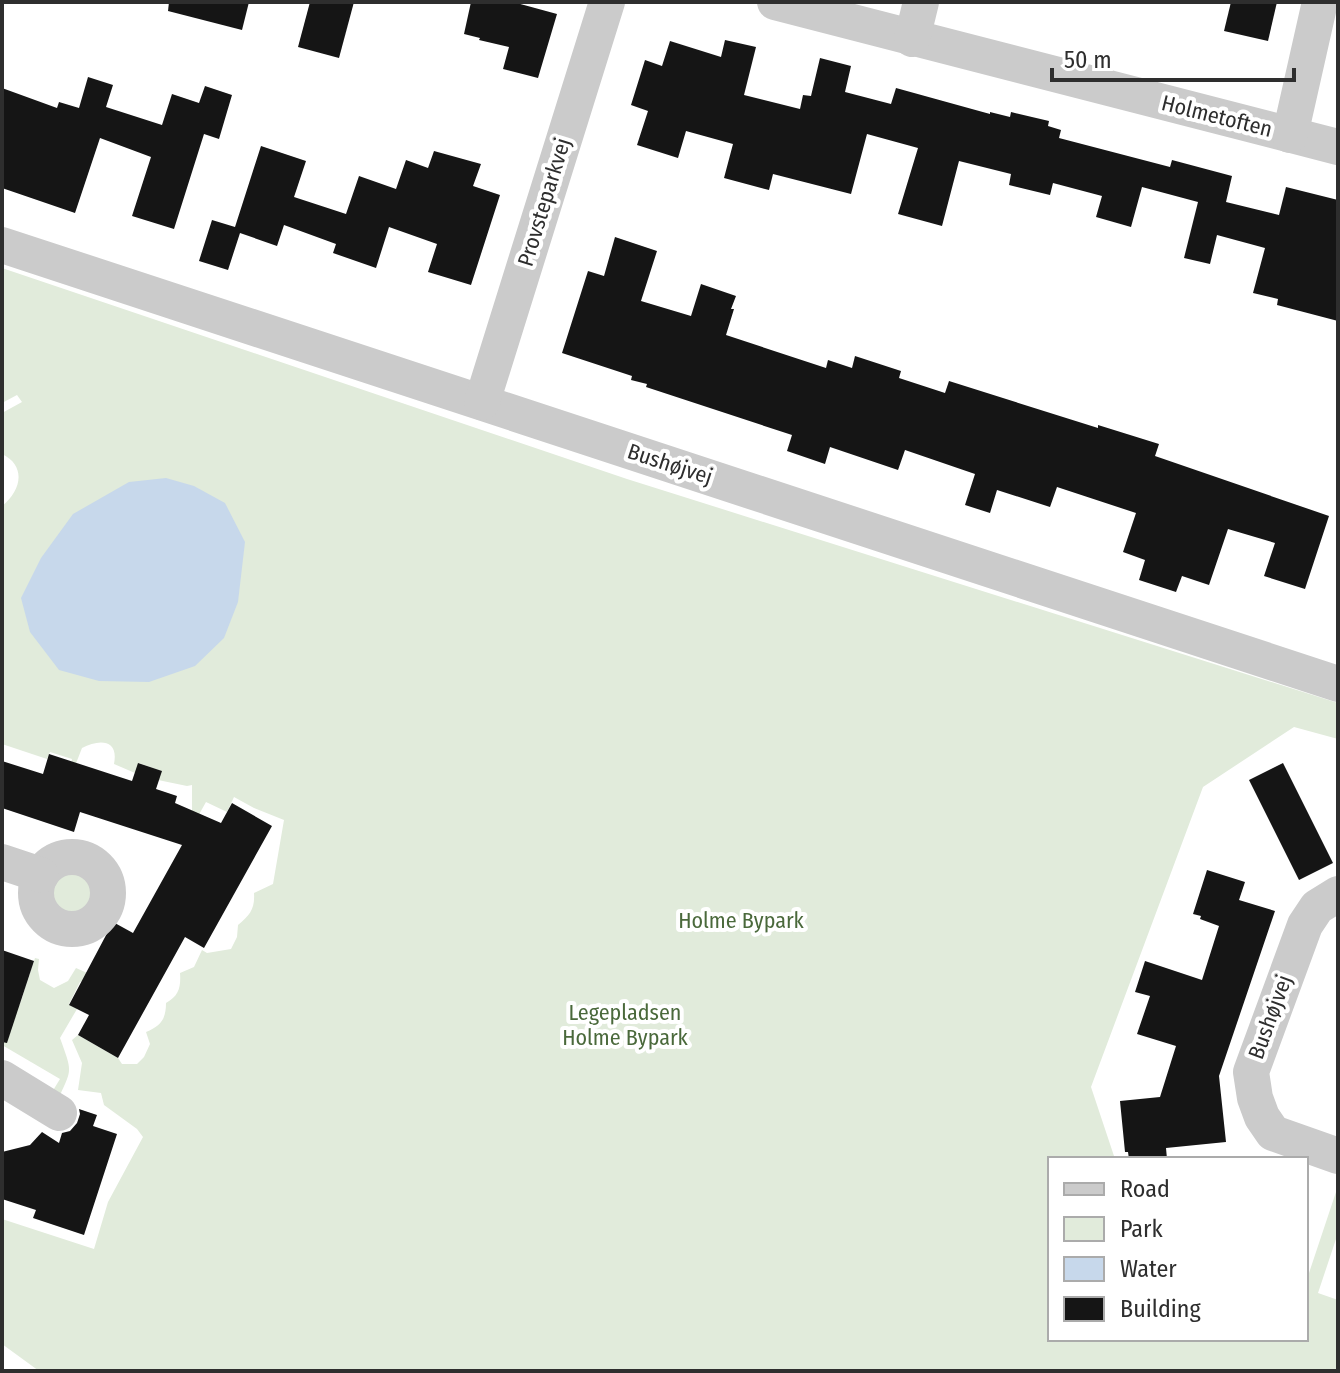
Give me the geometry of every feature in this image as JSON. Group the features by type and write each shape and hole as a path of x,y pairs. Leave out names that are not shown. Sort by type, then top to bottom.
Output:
{"street":[{"name":"Provsteparkvej","path":"482,402 607,2"},
{"name":"Holmetoften","path":"775,2 1338,147"},
{"path":"912,39 921,2"},
{"name":"Holmetoften","path":"1290,135 1320,2"},
{"name":"Bushøjvej","path":"2,245 1338,684"},
{"path":"2,862 41,875"},
{"name":"Bushøjvej","path":"1338,894 1317,907 1305,925 1251,1072 1255,1098 1262,1117 1273,1133 1338,1156"},
{"path":"2,1078 59,1113"}],"green space":[{"name":"Holme Bypark","path":"2,268 627,479 1338,703 1338,739 1294,727 1203,787 1091,1087 1114,1157 1048,1157 1048,1341 1308,1341 1308,1276 1338,1186 1338,1233 1318,1293 1338,1300 1338,1371 39,1371 2,1344 2,1219 94,1249 108,1202 143,1137 104,1105 101,1093 78,1090 82,1063 72,1040 78,1035 118,1058 122,1064 137,1064 144,1057 150,1044 146,1032 162,1021 166,1003 178,991 180,973 194,967 202,950 207,953 231,949 238,925 253,908 254,893 273,884 284,820 234,797 227,812 206,802 192,827 192,785 158,780 161,771 139,763 135,773 114,764 114,750 106,743 82,748 75,766 71,764 72,759 50,752 47,759 2,744 2,506 14,493 18,472 10,459 2,454 2,413 22,402 17,395 2,403"},
{"path":"71,872 87,879 94,895 87,911 71,918 55,911 48,895 55,879"},
{"path":"35,958 39,959 40,980 54,988 68,981 76,968 94,976 80,982 69,1004 77,1009 60,1038 69,1071 57,1102 49,1097 60,1079 2,1045 2,1020 20,1004"}],"water":[{"path":"166,478 194,486 225,503 245,542 238,602 224,638 195,666 149,682 99,681 59,670 30,632 21,598 41,558 73,514 129,482"}],"building":[{"path":"169,2 249,2 242,30 168,11"},
{"path":"310,2 354,2 339,58 298,47"},
{"path":"471,2 513,2 557,14 538,78 503,69 509,47 464,34"},
{"path":"1231,2 1277,2 1268,41 1224,31"},
{"path":"725,40 756,47 744,95 800,109 803,95 811,96 820,58 851,66 845,92 891,104 896,88 990,114 1010,117 1011,112 1049,121 1048,126 1061,130 1059,138 1170,167 1172,160 1232,176 1226,202 1279,215 1286,187 1338,200 1338,321 1277,305 1278,299 1253,293 1265,248 1217,235 1210,264 1184,258 1198,202 1142,187 1131,227 1096,217 1102,196 1053,183 1050,195 1009,185 1011,174 959,161 942,226 898,214 918,148 867,134 851,194 773,174 769,190 724,178 733,144 686,131 678,158 637,145 648,111 631,105 645,60 662,66 670,41 721,57"},
{"path":"88,77 113,85 106,107 162,125 172,94 199,103 205,86 232,95 219,139 204,134 174,229 132,216 151,157 100,138 75,213 2,188 2,88 57,108 59,102 79,108"},
{"path":"261,146 306,161 294,197 346,214 359,176 396,189 406,160 428,168 434,151 481,164 473,186 500,195 471,285 428,272 437,244 389,227 376,268 333,253 336,244 284,225 277,246 240,233 228,270 199,261 212,220 235,227"},
{"path":"615,237 657,251 641,301 691,316 701,284 736,296 726,335 826,368 828,360 852,368 855,356 901,371 899,378 945,393 949,381 1098,428 1098,425 1159,444 1155,456 1329,516 1305,589 1264,576 1275,543 1228,529 1209,585 1182,576 1176,592 1139,580 1145,560 1123,552 1136,513 1057,487 1050,507 997,490 990,513 965,505 975,474 905,450 898,470 830,447 825,464 787,451 792,435 646,387 647,384 631,380 632,376 562,353 588,271 604,276"},
{"path":"49,754 132,781 138,763 162,771 156,789 177,796 175,803 221,823 232,803 272,826 204,948 185,937 118,1058 78,1035 89,1015 69,1005 113,922 133,933 182,845 80,812 74,832 2,808 2,761 43,774"},
{"path":"1283,763 1333,863 1299,880 1249,780"},
{"path":"1207,870 1245,882 1239,900 1275,911 1219,1076 1226,1142 1166,1148 1167,1157 1129,1157 1128,1152 1125,1152 1120,1101 1160,1097 1176,1046 1137,1034 1150,996 1135,992 1145,961 1202,980 1219,926 1193,914"},
{"path":"2,950 34,961 7,1043 2,1042"},
{"path":"79,1109 97,1115 93,1126 117,1134 84,1235 33,1218 36,1210 2,1199 2,1152 30,1145 42,1132 59,1143 62,1133 70,1131 77,1123"}],"park label":[{"name":"Legepladsen Holme Bypark","path":"625,1024"}]}
